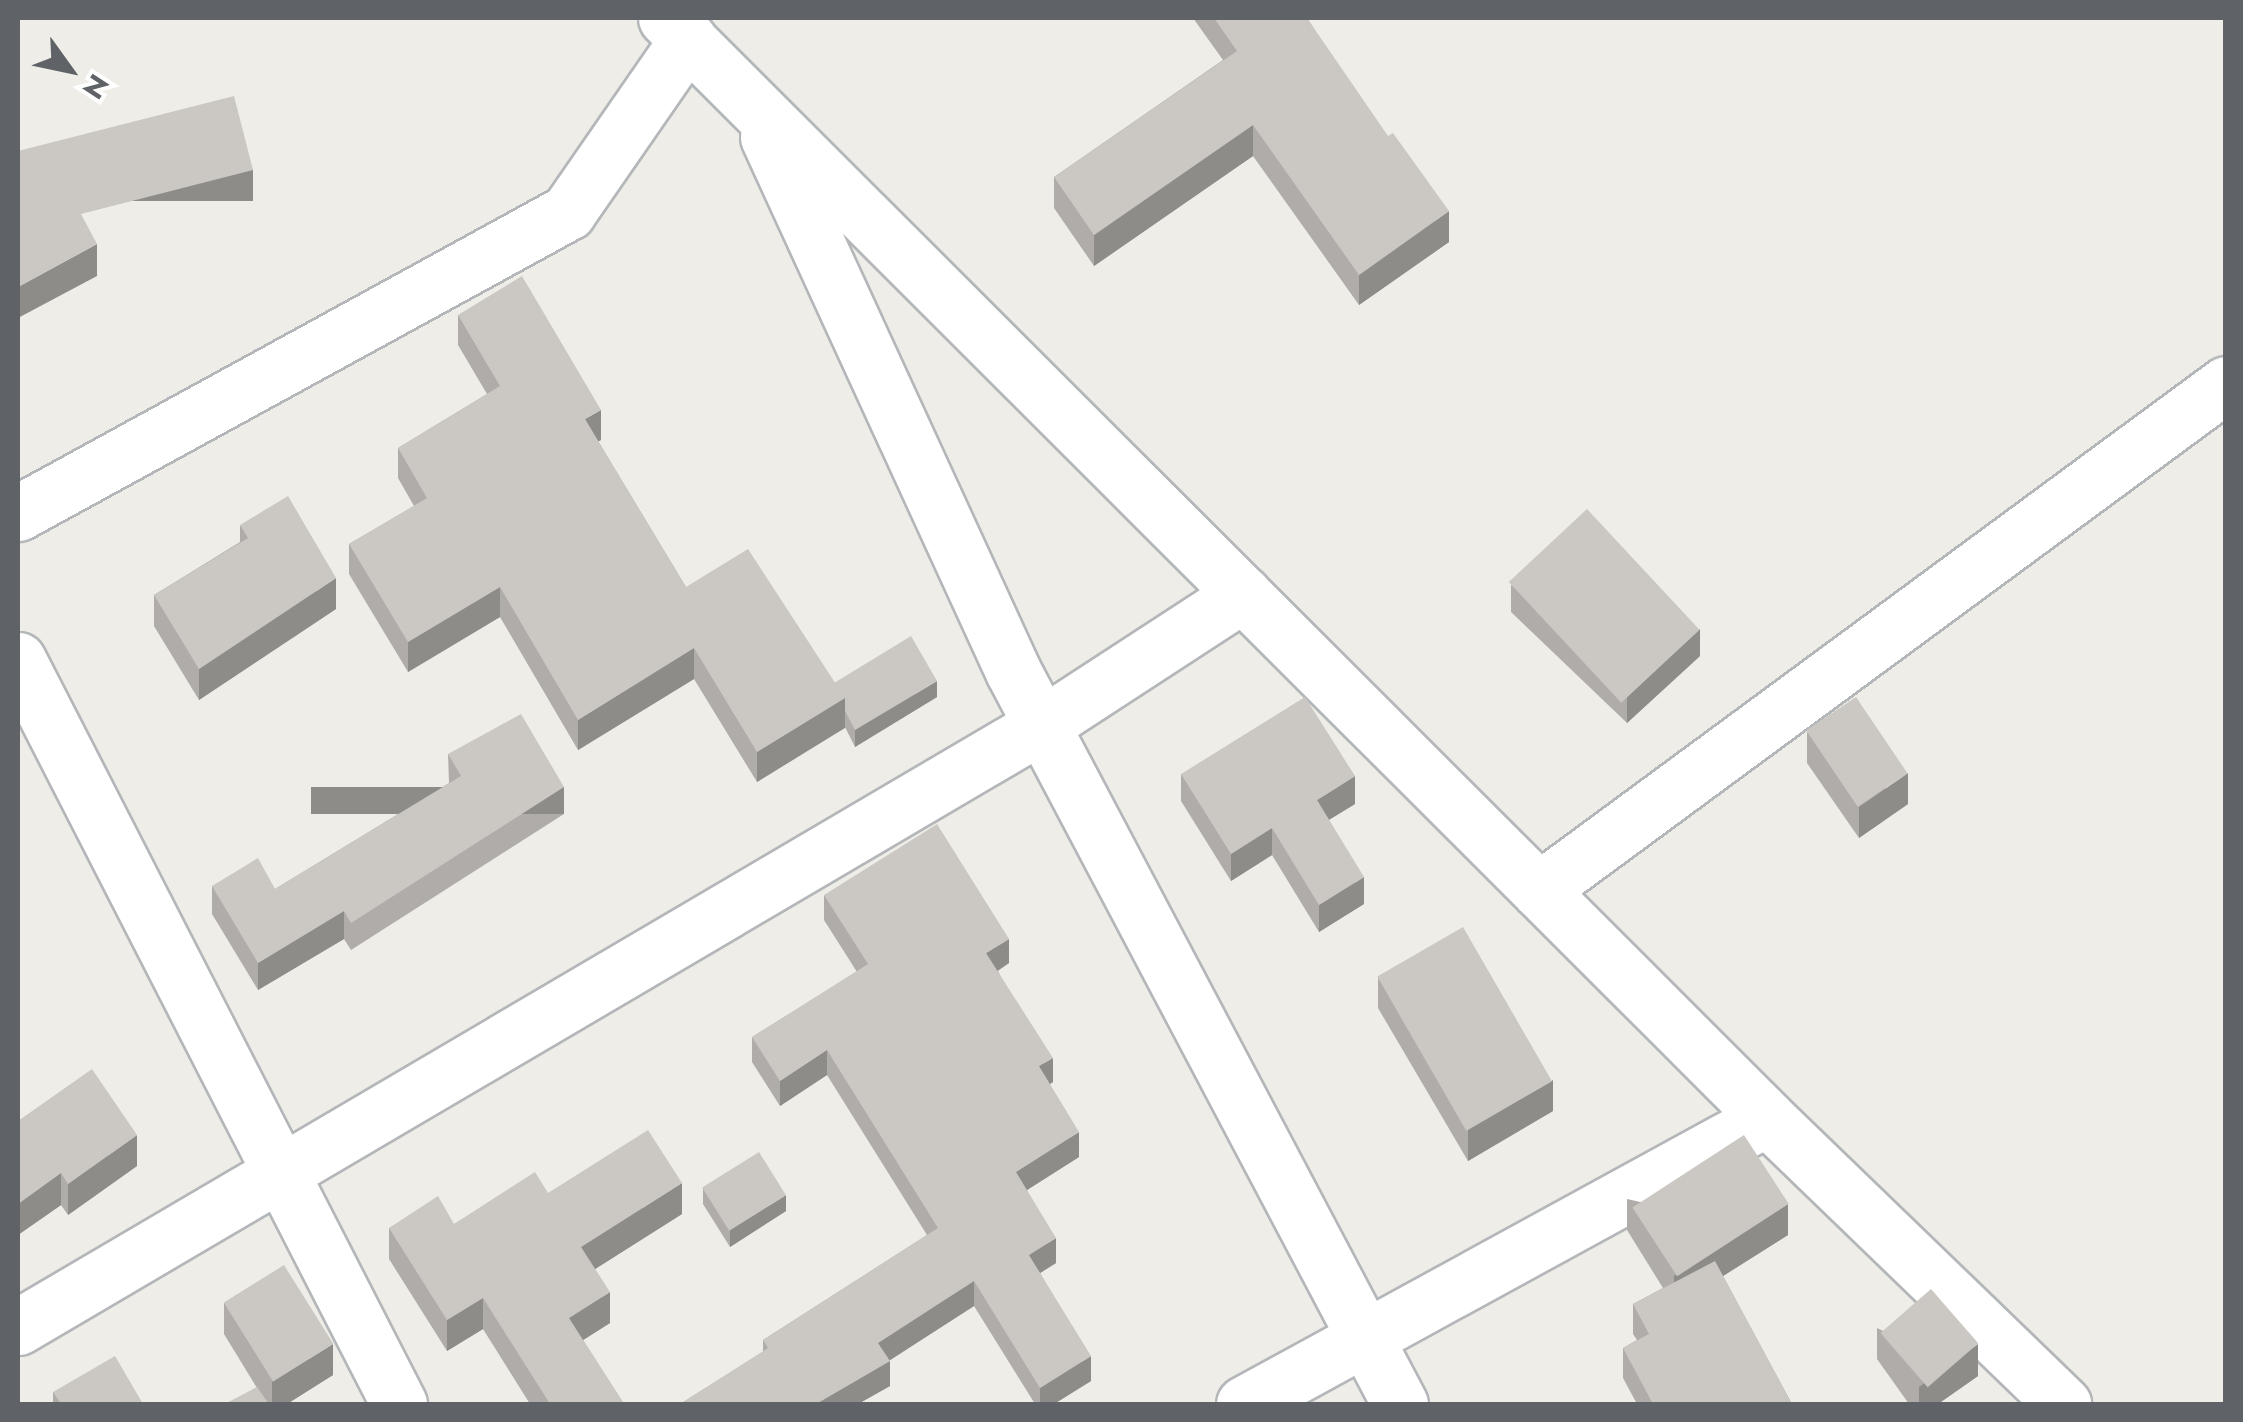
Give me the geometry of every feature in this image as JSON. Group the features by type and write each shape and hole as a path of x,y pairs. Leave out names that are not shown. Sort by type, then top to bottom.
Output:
{"street":[{"path":"18,513 568,212 677,28 1767,1118 2063,1404"},
{"path":"752,102 1042,725 1400,1404"},
{"path":"1539,890 2226,384"},
{"path":"18,1327 1042,725 1244,594"},
{"path":"18,660 400,1404"},
{"path":"1244,1404 1767,1118"}],"building":[{"path":"1214,18 1307,18 1388,136 1393,133 1449,211 1359,275 1253,125 1094,235 1054,177 1237,51"},
{"path":"234,96 253,170 81,214 97,244 18,287 18,151"},
{"path":"522,276 601,410 585,419 686,587 748,549 845,698 757,752 694,648 578,720 500,587 408,642 349,544 427,498 398,448 500,386 458,315"},
{"path":"288,496 336,578 199,669 154,595 248,538 240,525"},
{"path":"1587,509 1700,630 1621,703 1509,582"},
{"path":"911,636 937,681 855,730 845,711 845,698 834,683"},
{"path":"1305,697 1355,776 1317,800 1364,877 1319,905 1272,828 1231,854 1181,774"},
{"path":"1856,697 1907,773 1858,807 1806,731"},
{"path":"521,714 564,787 351,923 344,911 258,963 212,886 258,858 275,889 461,776 448,754"},
{"path":"937,824 1009,939 986,953 1053,1058 1039,1066 1079,1132 1016,1172 1056,1238 1029,1255 1091,1356 1040,1388 974,1281 878,1343 890,1361 816,1404 680,1404 768,1348 763,1340 938,1228 827,1050 780,1081 752,1037 868,964 824,895"},
{"path":"1463,927 1552,1081 1466,1131 1377,976"},
{"path":"92,1069 137,1135 68,1184 61,1173 18,1204 18,1121"},
{"path":"648,1130 682,1183 581,1247 610,1292 569,1318 624,1404 550,1404 483,1298 447,1320 389,1228 438,1196 454,1224 535,1172 548,1193"},
{"path":"1744,1135 1789,1204 1677,1276 1632,1207"},
{"path":"759,1152 786,1195 729,1231 702,1188"},
{"path":"1715,1261 1792,1404 1653,1404 1623,1348 1649,1334 1633,1304"},
{"path":"284,1265 333,1344 273,1381 224,1303"},
{"path":"1931,1289 1978,1343 1928,1387 1880,1333"},
{"path":"115,1356 143,1404 61,1404 53,1392"},
{"path":"257,1387 269,1404 225,1404"}]}
